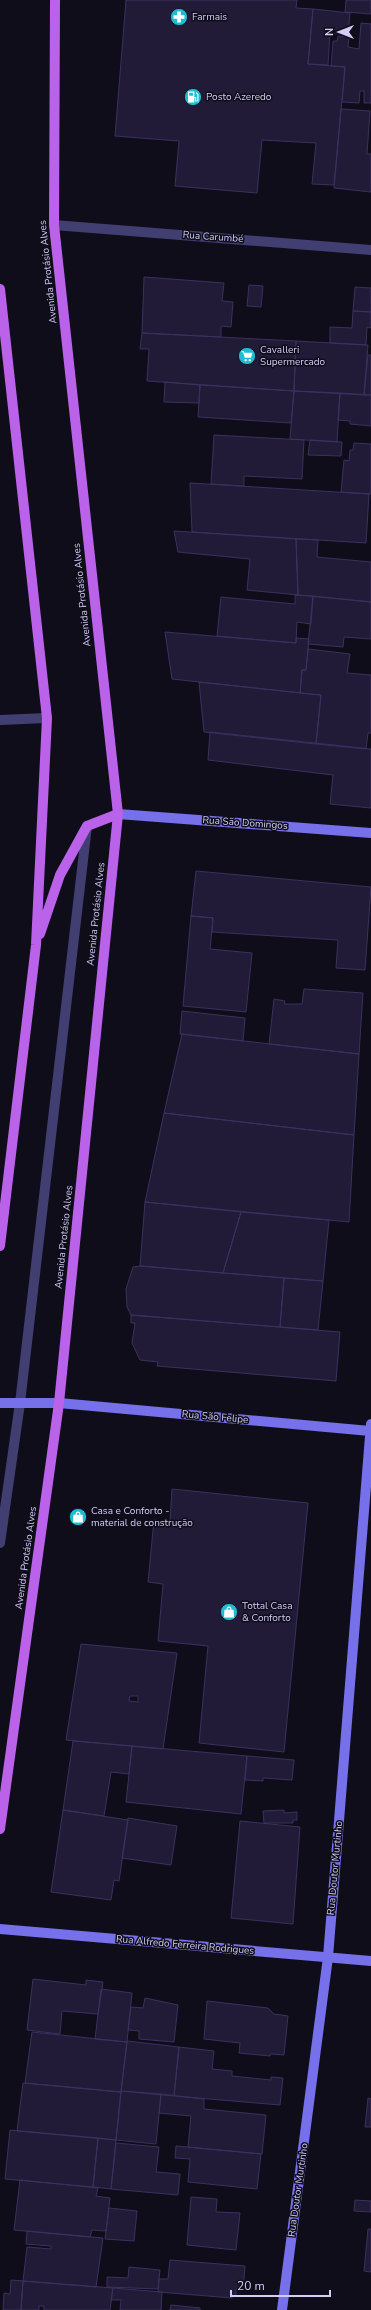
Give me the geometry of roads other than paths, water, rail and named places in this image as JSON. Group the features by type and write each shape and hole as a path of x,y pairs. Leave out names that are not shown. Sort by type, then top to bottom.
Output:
{"main road":[{"name":"Avenida Protásio Alves","path":"0,1828 59,1403 118,814 54,225 55,0"},
{"path":"0,290 46,718 36,945 0,1246"},
{"path":"36,945 60,875 87,826 118,814"}],"street":[{"name":"Rua Carumbé","path":"54,225 371,250"},
{"path":"0,720 46,718"},
{"name":"Rua São Domingos","path":"118,814 371,833"},
{"path":"0,1543 20,1403 87,826"},
{"name":"Rua São Felipe","path":"0,1403 59,1403 371,1430"},
{"name":"Rua Doutor Murtinho","path":"282,2310 328,1957 371,1424"},
{"name":"Rua Alfredo Ferreira Rodrigues","path":"0,1929 371,1961"}],"place":[{"name":"Farmais","path":"179,17"},
{"name":"Posto Azeredo","path":"193,97"},
{"name":"Cavalleri Supermercado","path":"247,356"},
{"name":"Casa e Conforto - material de construção","path":"78,1517"},
{"name":"Tottal Casa & Conforto","path":"229,1612"}]}
